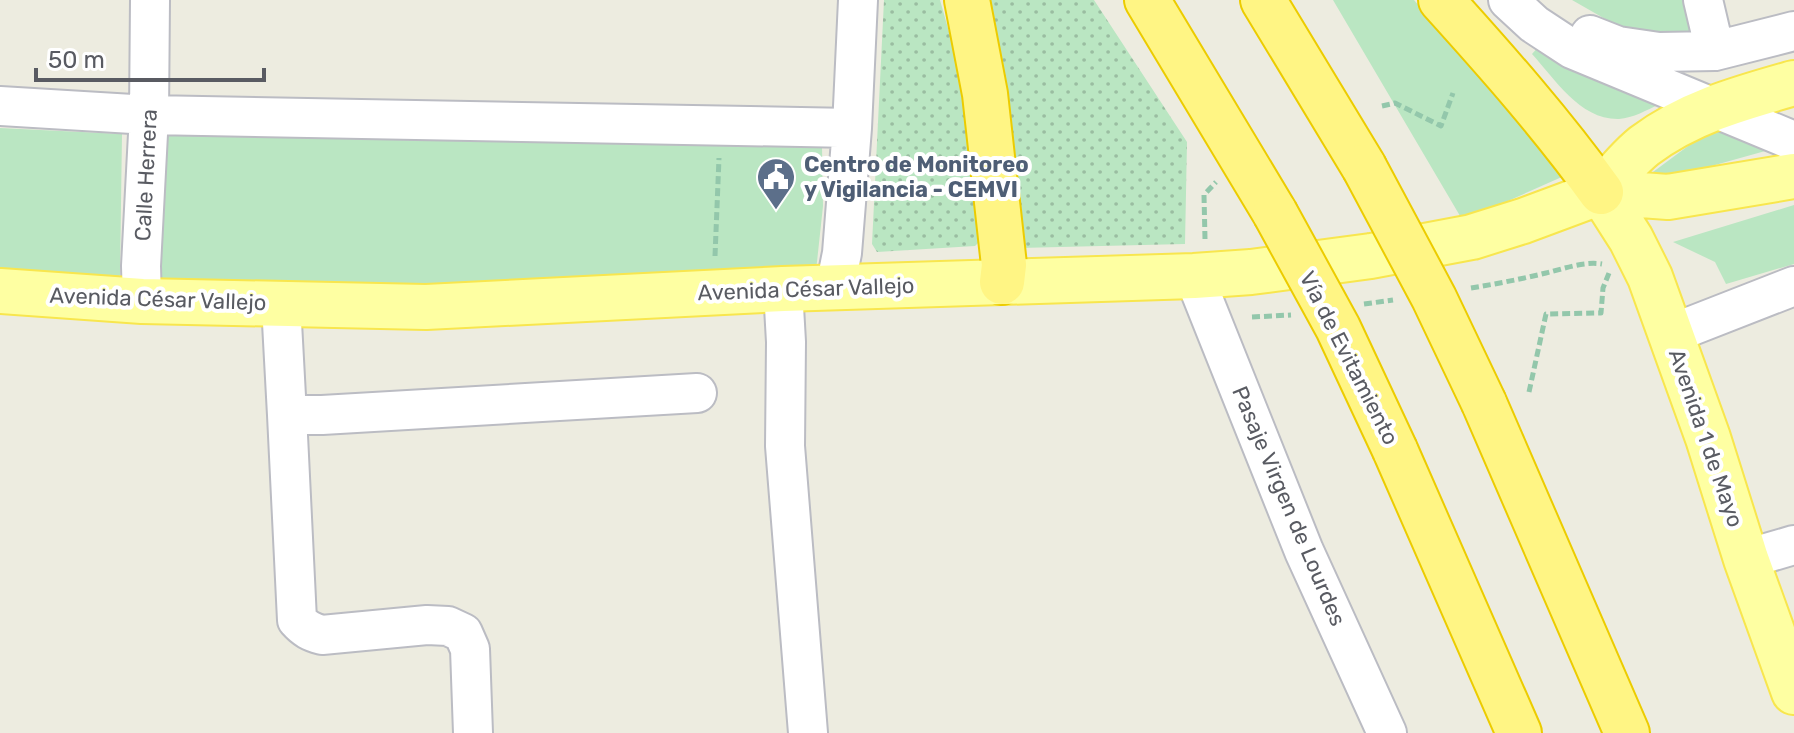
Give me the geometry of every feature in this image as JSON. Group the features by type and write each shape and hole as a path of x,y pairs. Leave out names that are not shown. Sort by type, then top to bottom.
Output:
{"highway":[{"path":"967,0 985,94 1004,265 1002,282"},
{"name":"Vía de Evitamiento","path":"1147,0 1242,156 1338,328 1519,733"},
{"path":"1263,0 1364,167 1434,298 1484,403 1627,733"},
{"path":"1441,0 1525,94 1601,192"}],"main road":[{"name":"Avenida César Vallejo","path":"1601,192 1644,147 1712,107 1794,83"},
{"name":"Avenida César Vallejo","path":"0,291 142,301 426,307 783,289 1002,282 1200,259 1251,272 1371,256 1472,237 1601,192 1668,197 1794,176"},
{"name":"Avenida 1 de Mayo","path":"1601,192 1642,259 1671,334 1794,692"}],"street":[{"name":"Calle Herrera","path":"142,301 150,0"},
{"path":"835,288 842,253 852,128 858,0"},
{"path":"1508,0 1534,24 1572,49 1794,141"},
{"path":"1524,0 1575,29 1618,46 1659,52 1715,51 1794,31"},
{"path":"1703,0 1715,51"},
{"path":"0,106 149,115 852,128"},
{"name":"Pasaje Virgen de Lourdes","path":"1200,259 1304,551 1387,733"},
{"path":"1671,334 1794,286"},
{"path":"783,289 785,446 808,733"},
{"path":"281,304 297,620 311,633 322,635 427,625 448,626 463,633 470,649 473,733"},
{"path":"287,415 697,393"},
{"path":"1746,559 1794,545"}],"path":[{"path":"1382,106 1395,103 1441,126 1453,93"},
{"path":"715,260 719,148"},
{"path":"1200,259 1204,195 1242,156"},
{"path":"1529,392 1546,314 1601,313 1603,288 1612,266"}],"green space":[{"path":"884,0 940,0 955,53 987,234 975,246 877,252 872,244"},
{"path":"982,0 1094,0 1187,142 1185,244 1019,248"},
{"path":"1333,0 1414,0 1564,176 1463,221"},
{"path":"1572,0 1684,0 1692,34 1642,40"},
{"path":"1540,45 1660,104 1619,119 1592,113 1559,86 1532,54"},
{"path":"167,124 822,146 823,206 816,271 460,297 156,287"},
{"path":"0,128 122,134 120,275 115,283 0,275"},
{"path":"1711,129 1776,148 1647,184 1653,172"},
{"path":"1794,205 1794,264 1726,284 1715,262 1673,242"}],"place":[{"name":"Centro de Monitoreo y Vigilancia - CEMVI","path":"776,211"}]}
